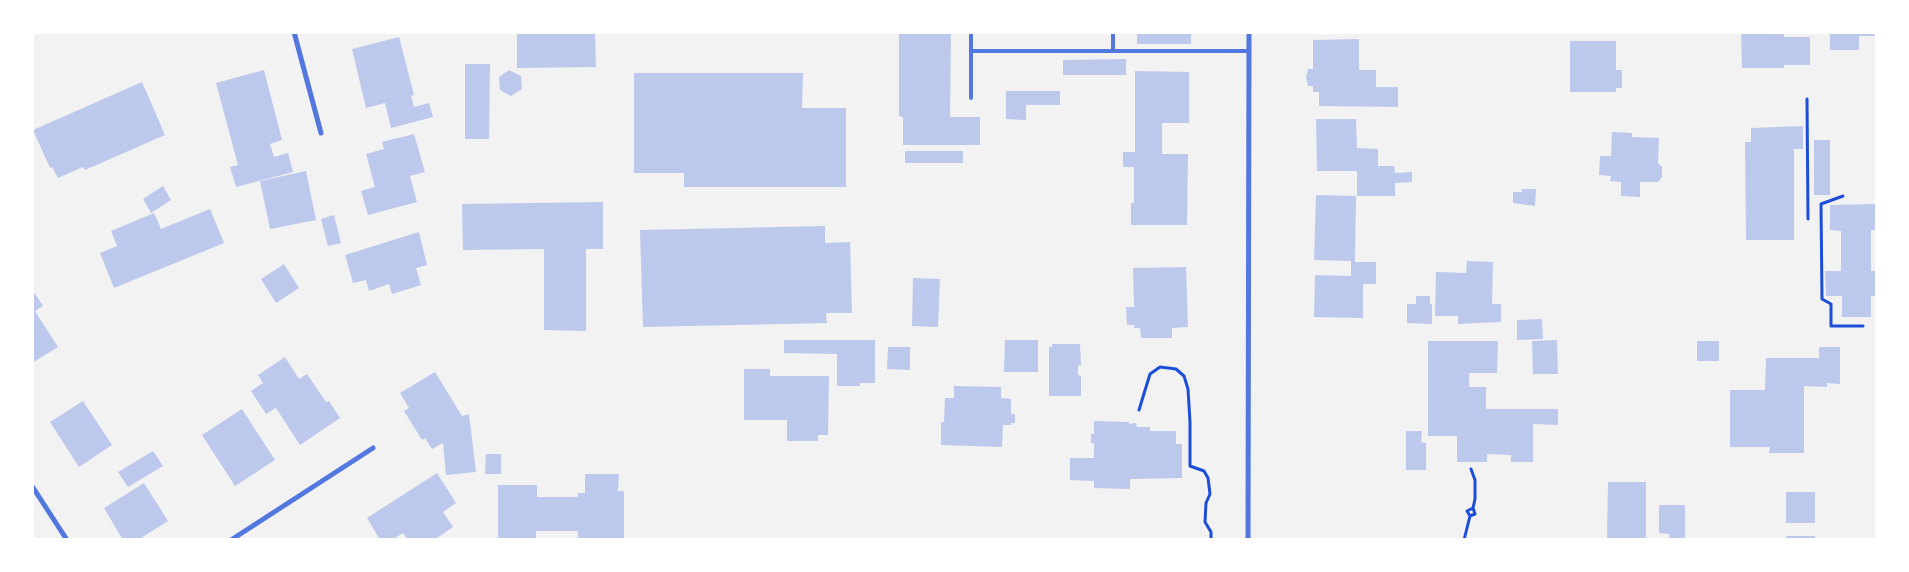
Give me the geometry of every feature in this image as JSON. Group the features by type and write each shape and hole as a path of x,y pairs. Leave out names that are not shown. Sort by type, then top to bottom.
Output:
{"street":[{"path":"294,32 321,134"},
{"path":"1248,540 1249,32"},
{"path":"231,540 372,448"},
{"path":"32,486 67,540"}],"lane":[{"path":"971,32 971,98"},
{"path":"1113,32 1113,51"},
{"path":"971,51 1249,51"}],"path":[{"path":"1807,99 1808,219"},
{"path":"1843,196 1821,204 1822,299 1831,304 1831,326 1863,326"},
{"path":"1138,410 1150,374 1160,367 1176,369 1184,376 1188,389 1190,466 1204,471 1208,478 1210,494 1204,513 1205,522 1211,532 1211,540"},
{"path":"1464,540 1470,516 1476,514 1473,508 1475,480 1472,469"}],"building":[{"path":"517,32 595,32 596,67 517,68"},
{"path":"899,32 951,32 950,117 980,117 980,145 903,145 903,117 899,116"},
{"path":"1137,32 1191,32 1191,44 1137,44"},
{"path":"1741,32 1784,32 1784,37 1810,37 1810,65 1784,65 1784,68 1742,68"},
{"path":"1830,32 1876,32 1876,36 1859,36 1859,50 1830,50"},
{"path":"399,37 414,95 411,96 414,107 429,103 433,117 391,128 385,103 366,108 352,49"},
{"path":"1359,39 1359,70 1376,70 1376,87 1398,87 1398,107 1319,106 1319,92 1313,92 1313,86 1308,86 1306,77 1308,69 1313,69 1313,40"},
{"path":"1570,41 1616,41 1616,70 1622,70 1622,88 1616,88 1616,92 1570,92"},
{"path":"1126,59 1126,75 1063,75 1063,60"},
{"path":"465,64 490,64 489,139 465,139"},
{"path":"264,70 282,140 270,144 274,157 288,153 293,172 236,187 230,167 238,165 216,83"},
{"path":"509,70 521,76 522,89 511,96 500,90 499,77"},
{"path":"1135,71 1189,72 1189,123 1162,123 1162,154 1188,154 1187,225 1131,225 1131,203 1134,203 1134,167 1123,167 1123,152 1135,152"},
{"path":"634,73 803,73 802,108 846,108 846,187 684,187 684,173 634,173"},
{"path":"142,82 165,135 85,170 83,167 58,178 52,167 50,168 33,130"},
{"path":"1006,91 1060,91 1060,105 1026,105 1026,120 1006,119"},
{"path":"1316,119 1356,119 1357,148 1378,149 1378,166 1394,166 1395,173 1412,172 1412,182 1395,183 1395,196 1357,196 1357,171 1317,171"},
{"path":"1803,126 1803,149 1794,149 1794,240 1746,240 1745,142 1751,142 1751,128"},
{"path":"1612,132 1632,133 1632,137 1659,138 1658,163 1662,167 1662,177 1658,182 1640,182 1640,197 1621,196 1621,182 1610,181 1611,176 1599,175 1600,156 1611,156"},
{"path":"414,134 425,172 410,176 417,202 368,215 361,191 375,187 366,154 384,149 382,142"},
{"path":"1814,140 1830,140 1830,195 1814,195"},
{"path":"905,151 963,151 963,163 905,163"},
{"path":"306,171 316,220 270,229 260,181"},
{"path":"163,186 171,200 151,213 143,199"},
{"path":"1522,189 1536,189 1535,206 1513,203 1513,192 1522,192"},
{"path":"1316,195 1356,196 1355,262 1376,262 1376,284 1363,284 1363,318 1314,317 1315,275 1351,276 1351,261 1314,260"},
{"path":"603,202 603,249 586,249 586,331 544,330 544,249 463,250 462,204"},
{"path":"1876,204 1876,230 1871,230 1871,271 1876,271 1876,296 1871,296 1871,317 1842,317 1842,296 1826,296 1825,271 1841,271 1841,231 1830,230 1830,205"},
{"path":"210,209 224,243 114,288 100,253 117,246 111,231 154,213 161,229"},
{"path":"334,215 341,243 328,246 321,219"},
{"path":"825,226 825,243 850,242 852,313 826,313 827,323 643,327 640,230"},
{"path":"419,232 427,265 416,268 421,285 392,294 389,284 369,291 366,280 353,283 345,255"},
{"path":"1467,261 1493,262 1492,304 1501,304 1501,322 1458,324 1458,316 1435,316 1436,272 1466,273"},
{"path":"284,264 299,288 276,303 261,279"},
{"path":"1186,267 1188,327 1172,328 1172,338 1141,338 1140,328 1134,328 1134,325 1127,325 1126,307 1134,307 1133,268"},
{"path":"913,278 940,279 938,327 912,326"},
{"path":"32,289 43,306 35,311 58,347 32,363"},
{"path":"1416,296 1430,296 1432,324 1407,323 1407,304 1416,304"},
{"path":"1542,319 1543,339 1517,340 1517,320"},
{"path":"784,340 875,340 875,383 860,383 860,386 837,386 837,354 784,353"},
{"path":"1005,340 1038,340 1038,372 1004,372"},
{"path":"1557,340 1558,374 1533,374 1532,341"},
{"path":"1428,341 1498,341 1497,373 1469,373 1469,387 1486,387 1486,409 1558,409 1558,425 1533,424 1533,462 1511,462 1511,455 1487,454 1487,462 1457,462 1457,436 1428,436"},
{"path":"1697,341 1719,341 1719,361 1697,361"},
{"path":"1052,344 1080,344 1081,365 1078,366 1078,375 1081,376 1081,396 1049,396 1049,347 1052,347"},
{"path":"888,347 910,347 910,370 887,369"},
{"path":"1819,347 1840,347 1840,384 1827,383 1827,387 1804,386 1804,453 1769,453 1770,447 1730,447 1730,390 1765,390 1766,358 1819,358"},
{"path":"285,357 299,379 307,374 326,402 329,401 340,418 300,445 276,408 266,414 251,391 263,383 258,375"},
{"path":"744,369 770,369 770,376 829,376 828,435 818,435 818,441 787,441 787,420 744,420"},
{"path":"435,372 462,416 469,414 476,472 446,475 443,443 432,449 425,438 422,440 404,411 409,408 400,393"},
{"path":"954,386 1001,387 1001,398 1011,399 1011,414 1015,414 1015,423 1003,425 1002,447 941,445 941,422 944,422 945,398 954,398"},
{"path":"83,401 112,445 79,467 50,422"},
{"path":"242,409 275,460 235,486 202,435"},
{"path":"1094,421 1129,422 1129,424 1136,423 1137,427 1150,427 1150,431 1176,431 1176,444 1182,444 1182,478 1130,479 1130,489 1094,488 1094,481 1070,480 1070,458 1094,458 1094,443 1091,443 1091,434 1094,434"},
{"path":"1406,431 1422,431 1421,442 1426,443 1426,470 1406,470"},
{"path":"153,451 163,466 128,487 118,472"},
{"path":"486,454 501,454 501,474 485,474"},
{"path":"437,473 456,503 443,512 453,527 434,540 408,540 403,533 392,540 380,540 367,518"},
{"path":"585,474 619,474 618,491 624,491 624,540 578,540 578,531 536,531 536,540 498,540 498,485 537,485 537,497 578,497 578,493 585,493"},
{"path":"1608,482 1646,482 1646,540 1607,540"},
{"path":"144,483 168,521 138,540 123,540 104,508"},
{"path":"1786,492 1815,492 1815,523 1786,523"},
{"path":"1659,505 1685,505 1685,540 1669,540 1669,534 1659,533"},
{"path":"1786,536 1815,536 1815,540 1786,540"}]}
